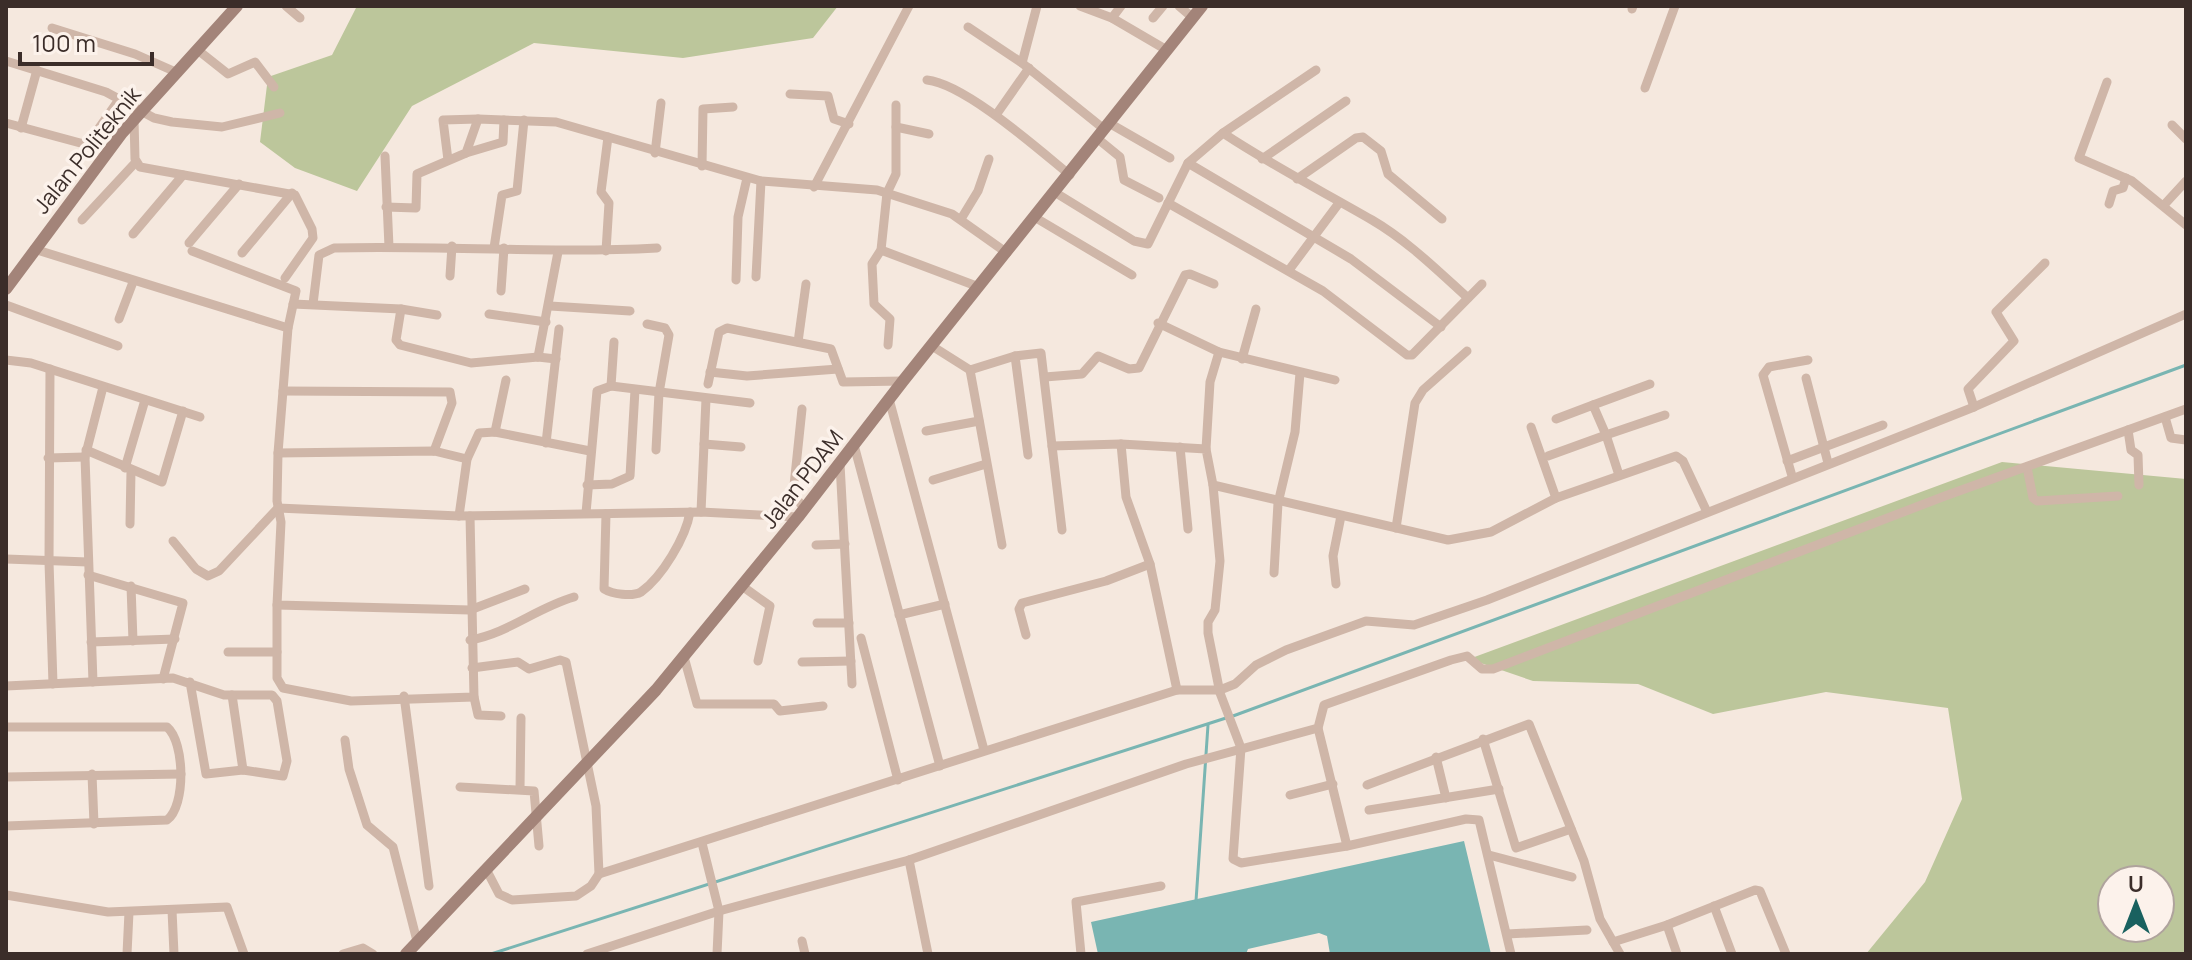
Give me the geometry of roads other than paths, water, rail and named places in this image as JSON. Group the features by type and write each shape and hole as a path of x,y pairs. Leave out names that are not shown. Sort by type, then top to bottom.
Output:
{"street":[{"name":"Jalan Politeknik","path":"8,281 137,115 199,51 237,6"},
{"path":"286,6 300,18"},
{"path":"814,187 909,6"},
{"path":"996,115 1026,66 1037,6"},
{"path":"1080,6 1112,18 1165,49"},
{"path":"1112,18 1121,6"},
{"path":"1153,18 1163,6"},
{"path":"1179,6 1193,18"},
{"name":"Jalan PDAM","path":"406,954 587,767 684,657 802,513 903,381 1056,193 1165,49 1202,6"},
{"path":"1645,88 1675,6"},
{"path":"968,27 1026,66 1104,130 1170,158"},
{"path":"52,28 135,54 178,73"},
{"path":"199,51 222,73 255,62 274,87"},
{"path":"6,61 120,98 137,115 163,121 204,127 242,124 280,113"},
{"path":"21,128 37,70"},
{"path":"1056,193 1148,244 1164,200 1188,163 1223,133 1316,70"},
{"path":"927,80 945,85 996,115 1070,175"},
{"path":"2107,82 2079,158 2132,182 2186,225"},
{"path":"790,94 828,96 834,119 849,124"},
{"path":"6,123 84,144 92,138 120,98"},
{"path":"1262,159 1346,101"},
{"path":"655,153 661,103"},
{"path":"888,345 889,317 874,304 872,264 881,250 887,193 896,174 896,105"},
{"path":"702,166 703,109 733,107"},
{"path":"82,220 135,163 137,115"},
{"path":"466,153 478,119"},
{"path":"448,160 443,120 556,122 747,178 887,193 961,219 1007,253"},
{"path":"386,207 416,208 417,174 466,153 502,143 504,120"},
{"path":"501,291 499,248 502,195 517,191 524,120"},
{"path":"2172,125 2186,139"},
{"path":"896,127 929,134"},
{"path":"1104,130 1120,157 1124,180 1289,270 1407,355 1412,355 1482,284"},
{"path":"1223,133 1262,159 1374,221 1420,254 1468,298"},
{"path":"606,251 609,203 601,192 608,137"},
{"path":"1297,179 1356,138 1363,137 1381,151 1388,174 1442,219"},
{"path":"385,156 389,247"},
{"path":"961,219 978,191 989,159"},
{"path":"135,163 183,175 292,193"},
{"path":"1188,163 1403,295 1441,327"},
{"path":"133,234 183,175"},
{"path":"736,280 738,217 747,178"},
{"path":"756,277 761,181"},
{"path":"2164,205 2186,181"},
{"path":"2109,204 2113,191 2132,182"},
{"path":"239,184 190,247 293,287 296,293 288,328 278,453 281,522 277,605 278,682 290,691 351,701 404,696 474,697"},
{"path":"242,253 292,193"},
{"path":"285,278 313,238 312,229 292,193"},
{"path":"1289,270 1339,203"},
{"path":"1036,218 1132,275"},
{"path":"450,276 452,246"},
{"path":"313,304 316,266 322,252 452,246 558,252 657,248"},
{"path":"34,249 288,328"},
{"path":"881,250 979,287"},
{"path":"538,357 558,252"},
{"path":"1974,407 1968,389 2014,341 1996,312 2045,263"},
{"path":"1045,377 1082,374 1098,356 1129,369 1139,368 1158,323 1185,275 1214,284"},
{"path":"119,319 133,282"},
{"path":"798,342 806,284"},
{"path":"293,304 401,309 437,315"},
{"path":"6,305 118,346"},
{"path":"550,306 630,311"},
{"path":"401,309 396,340 400,345 471,363 538,357 556,359"},
{"path":"1242,359 1256,309"},
{"path":"489,314 546,322"},
{"path":"599,874 1177,690 1220,691 1240,682 1256,665 1308,641 1366,621 1414,625 1601,557 1792,476 1974,407 2186,314"},
{"path":"1158,323 1219,352 1335,380"},
{"path":"647,324 669,332 659,393 656,450"},
{"path":"708,384 723,328 831,349 843,382 903,381"},
{"path":"546,443 559,329"},
{"path":"611,386 614,342"},
{"path":"932,346 970,370 1002,545"},
{"path":"970,370 1040,351 1062,530"},
{"path":"1396,528 1415,403 1423,390 1467,351"},
{"path":"1219,352 1210,382 1206,449 1213,485 1220,561 1215,610 1208,622 1208,633 1220,691 1239,745 1233,859 1241,863 1347,846 1473,819 1482,824 1511,954"},
{"path":"1015,356 1028,455"},
{"path":"6,360 24,361 200,417"},
{"path":"1792,476 1763,375 1769,367 1808,360"},
{"path":"50,369 48,458 53,684"},
{"path":"710,372 747,376 838,369"},
{"path":"1274,573 1278,503 1295,432 1300,373"},
{"path":"1806,378 1828,463"},
{"path":"495,432 506,380"},
{"path":"1556,419 1650,384"},
{"path":"586,513 595,395 601,389 611,386 750,403"},
{"path":"93,682 85,454 103,387"},
{"path":"587,485 612,484 630,476 635,390"},
{"path":"283,391 450,392 452,403 434,451"},
{"path":"606,514 604,589 634,594 643,590 680,544 696,512 706,399"},
{"path":"889,399 984,750"},
{"path":"130,524 128,470 145,400"},
{"path":"1593,405 1619,475"},
{"path":"173,541 202,575 212,575 278,508 459,516 802,513 793,495 802,409"},
{"path":"1347,846 1318,728 1324,705 1464,657 1470,657 1482,669 1493,669 2186,409"},
{"path":"48,458 85,454 163,481 183,411"},
{"path":"1548,456 1665,415"},
{"path":"2165,417 2171,438 2186,440"},
{"path":"926,431 979,421"},
{"path":"1787,461 1883,425"},
{"path":"1531,427 1556,498"},
{"path":"2128,430 2131,450 2138,455 2139,485"},
{"path":"459,516 467,459 476,436 495,432 590,451"},
{"path":"704,444 741,447"},
{"path":"1052,446 1121,444 1206,449"},
{"path":"1121,444 1126,497 1150,564 1177,690"},
{"path":"854,445 940,766"},
{"path":"1180,447 1188,529"},
{"path":"278,453 434,451 467,459"},
{"path":"1213,485 1433,539 1472,538 1491,532 1556,498 1679,456 1710,511"},
{"path":"840,464 852,684"},
{"path":"933,480 986,464"},
{"path":"2027,467 2033,498 2037,501 2118,496"},
{"path":"470,516 470,640 474,697 478,715 501,716"},
{"path":"1336,584 1333,556 1341,516"},
{"path":"816,545 845,544"},
{"path":"6,559 88,562"},
{"path":"1026,635 1019,609 1022,603 1106,581 1150,564"},
{"path":"88,575 181,601 184,609 163,679"},
{"path":"131,586 133,641"},
{"path":"742,586 770,606 758,661"},
{"path":"277,605 470,610 525,589"},
{"path":"470,640 506,631 541,609 574,597"},
{"path":"899,615 945,604"},
{"path":"817,623 849,623"},
{"path":"861,638 898,780"},
{"path":"91,642 175,639"},
{"path":"228,652 277,652"},
{"path":"684,657 697,704 774,704 780,711 793,712 823,706"},
{"path":"472,668 518,662 529,669 565,660 596,806 599,874 591,886 576,896 512,900 499,894 486,869"},
{"path":"802,662 851,661"},
{"path":"6,686 163,679 190,682 232,695 274,695 287,761 282,778 243,770 205,773 190,682"},
{"path":"232,695 243,770"},
{"path":"404,696 429,886"},
{"path":"520,789 521,718"},
{"path":"1367,785 1529,724 1571,829 1600,919 1620,954"},
{"path":"6,727 167,727 177,745 181,774 176,811 167,820 6,826"},
{"path":"587,954 620,949 719,911 909,860 1239,745 1318,728"},
{"path":"1483,739 1516,848 1571,829"},
{"path":"345,740 349,769 367,825 393,847 417,941"},
{"path":"1436,757 1446,798"},
{"path":"92,774 94,824"},
{"path":"6,777 181,774"},
{"path":"1290,795 1333,784"},
{"path":"460,787 535,791 539,846"},
{"path":"1369,810 1499,789"},
{"path":"702,843 719,911 717,954"},
{"path":"1489,855 1572,877"},
{"path":"909,860 928,954"},
{"path":"1081,954 1076,902 1161,886"},
{"path":"1613,942 1667,925 1749,891 1760,891 1785,952 1773,954"},
{"path":"6,895 67,907 129,912 227,907 244,954"},
{"path":"1714,906 1732,954"},
{"path":"172,910 174,954"},
{"path":"127,954 129,912"},
{"path":"1667,925 1677,954"},
{"path":"1507,934 1587,930"},
{"path":"802,941 805,954"},
{"path":"343,954 363,948 373,954"}],"water":[{"path":"1464,841 1491,954 1330,954 1327,936 1319,933 1248,949 1246,954 1098,954 1091,922"}],"waterway":[{"path":"1233,716 2186,365"},
{"path":"491,954 1226,718"},
{"path":"1196,901 1208,725"}]}
